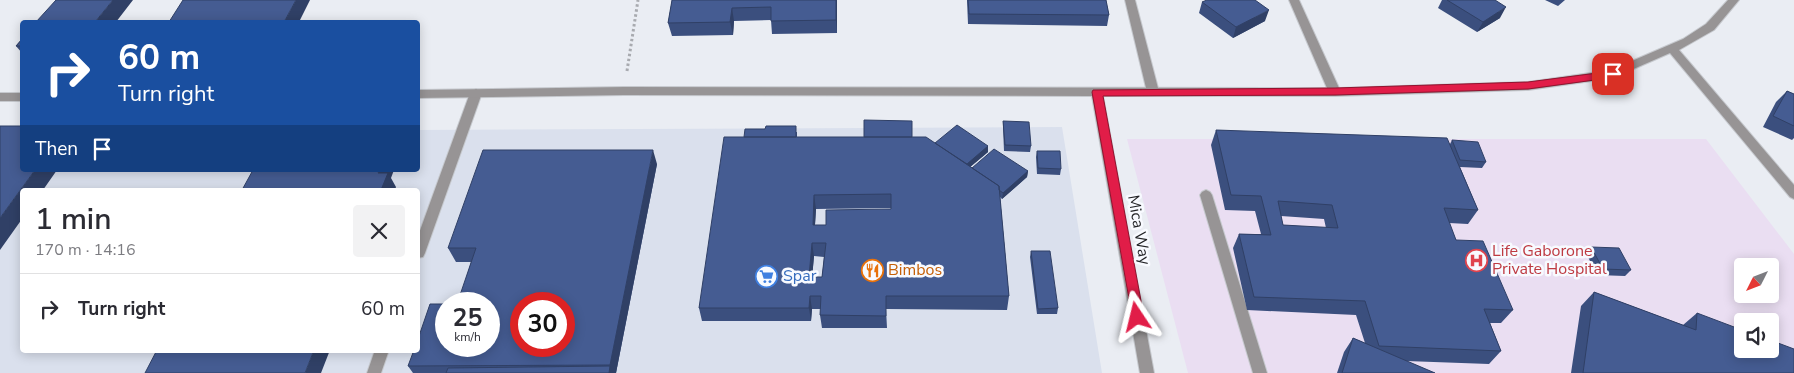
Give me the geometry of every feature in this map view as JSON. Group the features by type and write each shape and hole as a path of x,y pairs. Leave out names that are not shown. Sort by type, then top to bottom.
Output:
{"street":[{"path":"1130,0 1153,92"},
{"path":"1294,0 1335,92"},
{"path":"420,94 624,91 1335,92 1528,86 1613,74 1687,42 1710,27 1734,0"},
{"path":"1672,48 1794,194"},
{"name":"Mica Way","path":"1097,92 1147,373"},
{"path":"420,247 476,93"},
{"path":"0,97 20,97"},
{"path":"1206,194 1260,373"},
{"path":"374,373 381,353"}],"path":[{"path":"624,91 638,0"}],"shaded area":[{"path":"1062,127 1102,373 0,373 0,132 20,167 20,172 420,172 420,130"},
{"name":"Life Gaborone Private Hospital","path":"1127,139 1706,139 1794,254 1794,373 1188,373"}],"building":[{"path":"56,0 113,0 97,20 38,20"},
{"path":"183,0 296,0 285,20 170,20"},
{"path":"672,0 836,0 836,20 771,21 771,7 732,8 730,22 668,23"},
{"path":"968,0 1106,0 1109,15 969,14"},
{"path":"1207,0 1255,0 1269,10 1236,27 1202,2"},
{"path":"1447,0 1495,0 1506,7 1483,22"},
{"path":"1787,91 1794,94 1794,126 1773,116"},
{"path":"864,120 912,121 912,137 864,137"},
{"path":"1003,121 1029,122 1031,146 1005,145"},
{"path":"957,125 988,146 967,164 935,143"},
{"path":"0,126 20,126 20,172 34,172 20,188 0,218"},
{"path":"766,126 796,126 796,137 744,137 745,129 765,129"},
{"path":"1216,130 1447,138 1478,210 1444,208 1456,240 1483,241 1513,310 1484,309 1501,351 1379,346 1365,301 1254,297 1239,234 1271,235 1261,196 1231,195","holes":["1278,201 1332,205 1338,228 1283,225"]},
{"path":"724,137 926,137 999,186 1009,296 886,296 886,316 820,315 821,296 810,296 809,308 699,308","holes":["891,194 891,209 826,210 826,225 813,225 814,195","812,243 826,243 822,277 809,277"]},
{"path":"1452,140 1478,142 1486,162 1460,160"},
{"path":"994,149 1028,171 1003,193 999,190 999,186 972,168"},
{"path":"483,150 653,150 610,365 408,366 413,353 420,353 420,333 430,304 435,304 435,357 500,357 500,292 461,292 476,248 448,248"},
{"path":"1037,151 1060,151 1061,169 1038,168"},
{"path":"252,172 388,173 382,188 243,188"},
{"path":"1591,247 1619,248 1631,270 1603,269"},
{"path":"1031,251 1050,251 1058,308 1038,309"},
{"path":"1594,292 1696,330 1697,313 1734,327 1734,358 1779,358 1779,343 1794,349 1794,373 1583,373"},
{"path":"1353,338 1435,373 1342,373"},
{"path":"155,353 313,353 305,373 145,373"},
{"path":"610,366 609,373 446,373 448,368"}],"place":[{"name":"Life Gaborone Private Hospital","path":"1476,260"},
{"name":"Bimbos","path":"872,270"},
{"name":"Spar","path":"767,276"}],"route":[{"path":"1137,317 1097,92 1335,92 1528,86 1613,74"}]}
